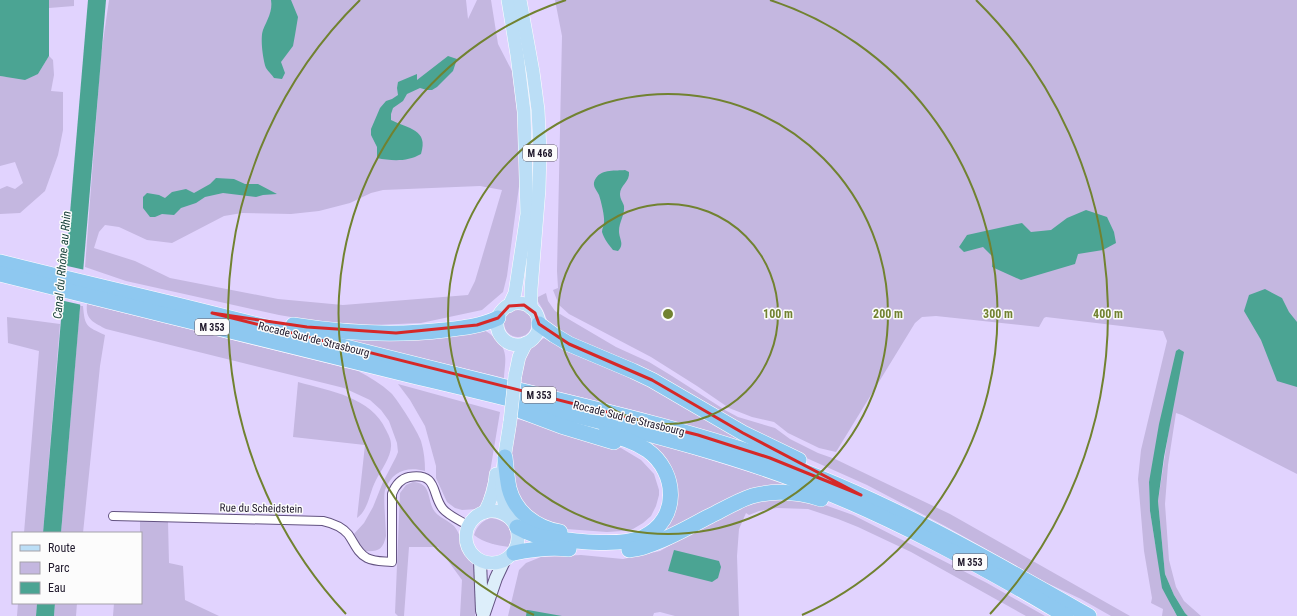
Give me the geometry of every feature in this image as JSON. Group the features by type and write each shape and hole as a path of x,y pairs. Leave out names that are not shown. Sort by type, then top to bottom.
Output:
{"highway":[{"name":"Rocade Sud de Strasbourg","path":"0,262 57,282 332,357 501,397 680,442 742,461 794,480 890,520 946,548 1066,616"},
{"name":"Rocade Sud de Strasbourg","path":"0,274 57,282"},
{"name":"Rocade Sud de Strasbourg","path":"92,291 212,313 698,436 770,458 861,495 903,514 970,548 1089,616"},
{"path":"212,313 307,327 367,333 425,332 454,329 478,325 498,318"},
{"path":"539,324 569,344 633,370 743,433 803,462 861,495"},
{"path":"332,357 382,374 617,437 639,445 660,462 669,481 671,497 664,520 650,533 635,540 614,543 548,538 532,534 512,522"},
{"path":"505,457 509,487 513,500 523,513 533,522 555,531 595,536 623,536 645,528 653,522 663,507 665,496 662,478 651,462 640,453 612,441 561,426 521,411"},
{"path":"509,557 532,549 554,548 626,551 649,546 670,537 738,501 753,496 772,493 811,495 890,520"}],"main road":[{"name":"M 468","path":"508,0 524,112 527,214 515,293 509,306"},
{"name":"M 468","path":"520,0 533,72 538,110 540,151 531,308"},
{"path":"516,304 531,308 538,318 539,324 533,339 520,345 513,345 503,339 498,332 497,327 498,318 502,311 509,306 516,304"},
{"path":"485,512 495,486 512,375 511,359 507,342"},
{"path":"512,375 526,343"},
{"path":"483,616 496,578 519,540 503,502 502,477 505,457 506,421"},
{"path":"509,557 492,563 480,561 472,554 467,546 466,536 469,526 475,517 485,512 497,511 512,522"},
{"path":"480,561 483,616"}],"street":[{"name":"Rue du Scheidstein","path":"113,516 323,521 333,524 348,534 354,545 367,558 377,561 392,562 392,494 394,488 399,482 405,478 413,476 428,480 434,486 438,502 443,509 469,526"}],"highlighted area":[{"path":"524,305 535,313 539,324 569,344 652,380 743,433 861,495 770,458 698,435 212,313 307,327 396,333 477,325 498,318 509,306"}],"green space":[{"path":"49,0 74,0 74,6 49,8"},
{"path":"109,0 466,0 468,19 477,0 491,0 498,44 512,71 520,135 520,179 507,276 503,292 482,310 421,323 352,326 279,315 126,281 85,267 101,55","holes":["480,186 502,190 475,281 468,295 343,305 278,299 170,278 135,261 94,248 99,232 105,225 119,227 147,240 172,243 224,216 242,213 291,214 319,211 350,203 371,193 383,190"]},
{"path":"555,0 1297,0 1297,474 1176,413 1168,465 1165,504 1169,560 1176,587 1184,601 1201,616 1188,616 1185,613 1174,595 1165,574 1158,501 1172,409 1149,482 1150,511 1155,543 1173,609 1177,616 1162,616 1163,609 1151,603 1152,598 1144,551 1138,479 1141,450 1167,341 1163,331 1046,317 1039,327 936,316 922,317 915,323 836,452 819,448 788,433 774,422 752,417 729,408 651,357 569,314 559,305 553,290 558,288 557,271 562,36"},
{"path":"49,56 53,60 54,75 51,91 63,92 63,130 58,155 45,191 20,213 0,214 0,189 7,186 15,189 23,183 15,162 0,166 0,76 6,77 38,74"},
{"path":"546,293 548,301 555,311 616,347 649,362 725,410 738,417 775,428 790,439 818,453 835,459 950,514 1130,616 1111,616 867,485 784,448 576,342 549,325 536,298"},
{"path":"87,304 358,371 391,393 412,424 421,441 424,452 425,471 412,469 406,470 396,474 388,484 384,493 386,536 381,547 373,551 364,551 357,543 353,535 364,523 373,507 383,482 398,452 397,443 389,421 381,410 370,400 344,388 106,329 91,320 87,314"},
{"path":"80,306 83,306 88,325 94,330 105,335 100,366 83,532 61,532"},
{"path":"518,309 528,313 532,323 528,333 518,337 508,333 504,323 508,313"},
{"path":"7,317 60,324 43,532 24,532 39,351 8,343"},
{"path":"483,330 500,343 505,352 504,378 314,332"},
{"path":"544,338 633,375 751,444 751,447 641,412 520,382 525,352"},
{"path":"298,382 336,392 360,403 379,419 386,430 391,442 390,453 374,485 364,510 357,518 365,445 293,437"},
{"path":"398,384 500,412 489,478 482,504 477,509 462,510 455,508 447,502 436,478 436,466 425,426 410,400"},
{"path":"514,418 621,448 641,460 654,474 659,490 656,506 651,516 633,529 607,532 566,529 542,522 518,500 510,471"},
{"path":"637,439 656,443 787,484 785,487 655,537 675,496"},
{"path":"413,482 419,483 426,488 435,512 452,524 458,531 466,556 475,567 477,578 477,598 475,616 460,616 462,580 438,547 409,547 404,616 398,616 395,613 400,493 406,485"},
{"path":"767,498 808,499 853,515 987,583 1045,616 1026,616 911,552 858,527 808,509 777,508 759,511 749,515 746,513 739,529 737,556 739,616 675,616 660,612 654,613 653,616 508,616 519,570 526,563 541,557 581,555 623,559 660,551 739,506"},
{"path":"490,518 501,521 512,531 512,541 509,547 486,542 474,535 476,529 484,521"},
{"path":"140,520 168,521 169,563 183,566 185,600 219,616 113,616 114,604 142,604 142,532 140,532"},
{"path":"18,604 37,604 36,616 17,616"},
{"path":"55,604 77,604 76,616 54,616"}],"water":[{"path":"0,0 49,0 49,56 38,74 25,80 0,76"},
{"path":"88,0 106,0 61,532 43,532"},
{"path":"271,0 291,0 298,17 293,46 281,62 285,73 282,79 274,78 266,68 263,55 262,34 270,12"},
{"path":"448,56 457,59 453,71 432,90 420,88 407,94 403,101 393,108 391,114 391,120 410,128 420,135 423,146 421,154 416,157 399,160 377,158 377,147 371,135 371,129 380,108 386,101 398,95 398,82 417,74 417,80"},
{"path":"625,170 629,172 629,175 620,191 624,209 619,228 621,246 618,251 613,250 603,235 604,220 602,205 599,195 594,187 594,183 596,178 602,173"},
{"path":"216,178 234,179 245,184 258,184 277,194 256,197 223,193 205,197 196,203 181,208 174,215 162,214 155,217 150,217 143,208 143,197 147,193 159,195 165,198 172,192 186,189 194,193 210,184"},
{"path":"1086,210 1107,217 1114,232 1116,243 1103,250 1078,254 1075,264 1021,280 992,267 993,257 983,247 964,252 959,247 967,235 1022,223 1031,232 1051,230 1067,218"},
{"path":"1265,289 1282,298 1289,312 1297,322 1297,387 1277,381 1261,340 1244,311 1249,295"},
{"path":"1179,349 1184,352 1164,457 1158,501 1165,574 1174,595 1188,616 1177,616 1162,588 1150,511 1149,482 1159,424 1176,351"},
{"path":"674,550 719,561 721,567 718,578 712,582 668,571"},
{"path":"37,604 55,604 54,616 36,616"},
{"path":"528,610 562,616 526,616"}],"pier":[{"path":"63,265 85,270 82,305 60,300"}],"water label":[{"name":"Canal du Rhône au Rhin","path":"62,265"}]}
